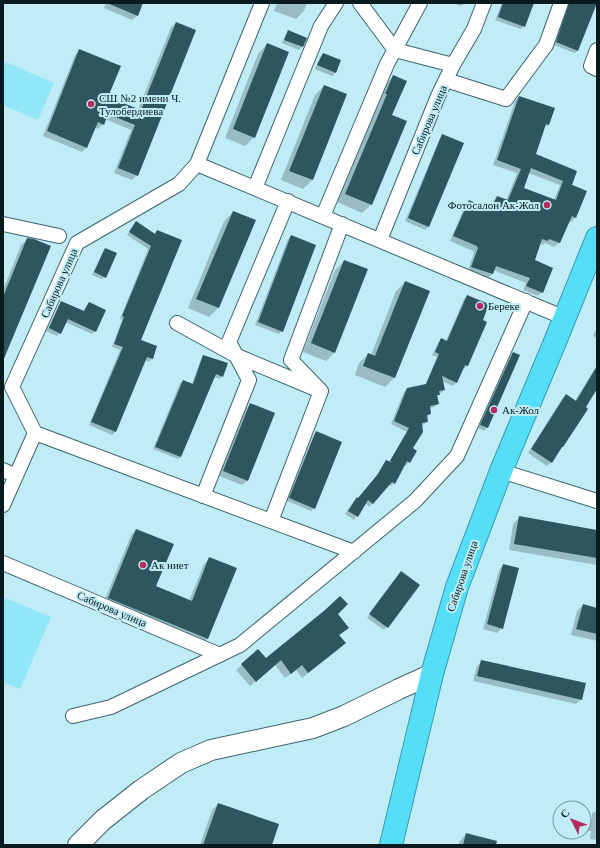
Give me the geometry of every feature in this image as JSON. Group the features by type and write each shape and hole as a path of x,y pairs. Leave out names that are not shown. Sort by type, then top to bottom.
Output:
{"highway":[{"name":"Сабирова улица","path":"391,845 432,674 457,587 501,472 597,238"}],"main road":[{"path":"78,845 103,820 142,790 181,763 211,750 313,728 344,716 432,674"}],"street":[{"name":"Сабирова улица","path":"35,433 12,387 77,243 179,184 198,164 262,3"},
{"path":"255,188 321,26 336,3"},
{"path":"360,3 395,50 453,65"},
{"path":"323,216 387,64 420,3"},
{"name":"Сабирова улица","path":"380,240 438,96 453,65 474,29 484,3"},
{"path":"446,80 506,99 546,45 561,3"},
{"path":"597,50 591,66 597,70"},
{"path":"198,164 565,318"},
{"path":"203,496 249,380 229,342 288,201"},
{"path":"3,224 59,236"},
{"path":"322,391 291,360 342,224"},
{"path":"73,716 112,706 240,645 415,501 457,456 526,301"},
{"path":"177,323 237,356 322,391"},
{"path":"271,521 322,391"},
{"path":"3,504 35,433 354,552"},
{"path":"3,470 16,476"},
{"path":"501,472 597,501"},
{"name":"Сабирова улица","path":"3,563 220,655"}],"shaded area":[{"path":"3,61 54,83 38,120 3,105"},
{"path":"3,597 51,617 20,689 3,682"}],"building":[{"path":"107,3 143,3 138,16"},
{"path":"503,3 534,3 525,27 498,17"},
{"path":"569,3 597,3 578,51 556,42"},
{"name":"СШ №2 имени Ч. Тулобердиева","path":"176,22 196,30 138,176 118,168 135,125 108,114 104,125 98,122 87,148 47,131 79,49 121,66 108,97 141,110"},
{"path":"288,30 307,38 303,47 284,40"},
{"path":"267,43 289,52 255,138 233,129"},
{"path":"323,53 341,60 336,73 317,65"},
{"path":"393,75 407,81 392,115 407,121 372,205 345,194 387,94 385,94"},
{"path":"324,85 347,94 313,180 289,171"},
{"path":"519,96 555,108 549,125 546,124 536,154 577,171 572,185 587,191 576,218 572,216 560,243 549,239 548,241 542,239 535,260 553,268 543,293 526,286 530,278 496,266 493,274 471,267 478,248 477,246 453,236 469,200 491,210 497,196 508,200 521,169 497,160","holes":["531,168 563,181 556,200 524,188"]},
{"path":"442,134 464,143 429,227 408,218"},
{"path":"233,211 256,220 219,308 196,299"},
{"path":"136,221 155,234 157,230 182,240 141,340 157,346 153,359 147,357 116,432 91,422 123,347 114,344 124,317 122,316 151,246 129,232"},
{"path":"291,235 316,245 283,332 258,322"},
{"path":"27,238 34,239 51,246 3,361 3,297"},
{"path":"105,248 117,253 106,278 94,272"},
{"path":"344,260 368,269 335,353 311,343"},
{"path":"405,281 430,291 395,378 363,366 368,353 375,356"},
{"path":"467,295 489,304 483,320 487,322 468,366 465,365 457,383 442,376 445,390 439,391 440,395 437,395 439,404 430,406 431,414 427,415 428,422 422,423 423,432 413,448 417,451 410,463 407,461 395,484 392,482 373,504 368,500 358,517 348,511 357,497 358,498 378,474 386,460 393,463 390,461 409,428 394,421 407,388 426,384 439,354 435,352 441,338 447,341"},
{"path":"61,301 84,311 89,302 106,310 96,332 68,319 61,334 49,328"},
{"path":"513,352 520,355 488,428 480,425"},
{"path":"203,355 228,363 223,377 216,374 181,457 155,447 183,380 193,384"},
{"path":"597,366 597,389 586,407 588,409 552,463 531,449 566,394 576,401"},
{"path":"250,403 275,413 248,481 223,471"},
{"path":"316,431 342,442 315,509 289,498"},
{"path":"519,516 597,530 597,558 514,544"},
{"path":"136,529 174,544 156,586 192,601 209,557 237,568 208,639 108,598"},
{"path":"503,564 519,568 503,629 487,624"},
{"path":"401,571 420,585 388,628 369,614"},
{"path":"340,596 348,604 338,614 349,628 339,635 346,643 308,673 302,665 291,674 281,660 256,682 241,664 258,649 266,658"},
{"path":"583,604 597,608 597,634 576,629"},
{"path":"481,660 586,683 582,700 477,676"},
{"path":"218,803 279,824 272,845 203,845"},
{"path":"466,833 497,841 496,845 463,845"}],"place":[{"name":"СШ №2 имени Ч. Тулобердиева","path":"91,104"},
{"name":"Фотосалон Ак-Жол","path":"547,205"},
{"name":"Береке","path":"480,306"},
{"name":"Ак-Жол","path":"494,410"},
{"name":"Ак ниет","path":"143,565"}]}
